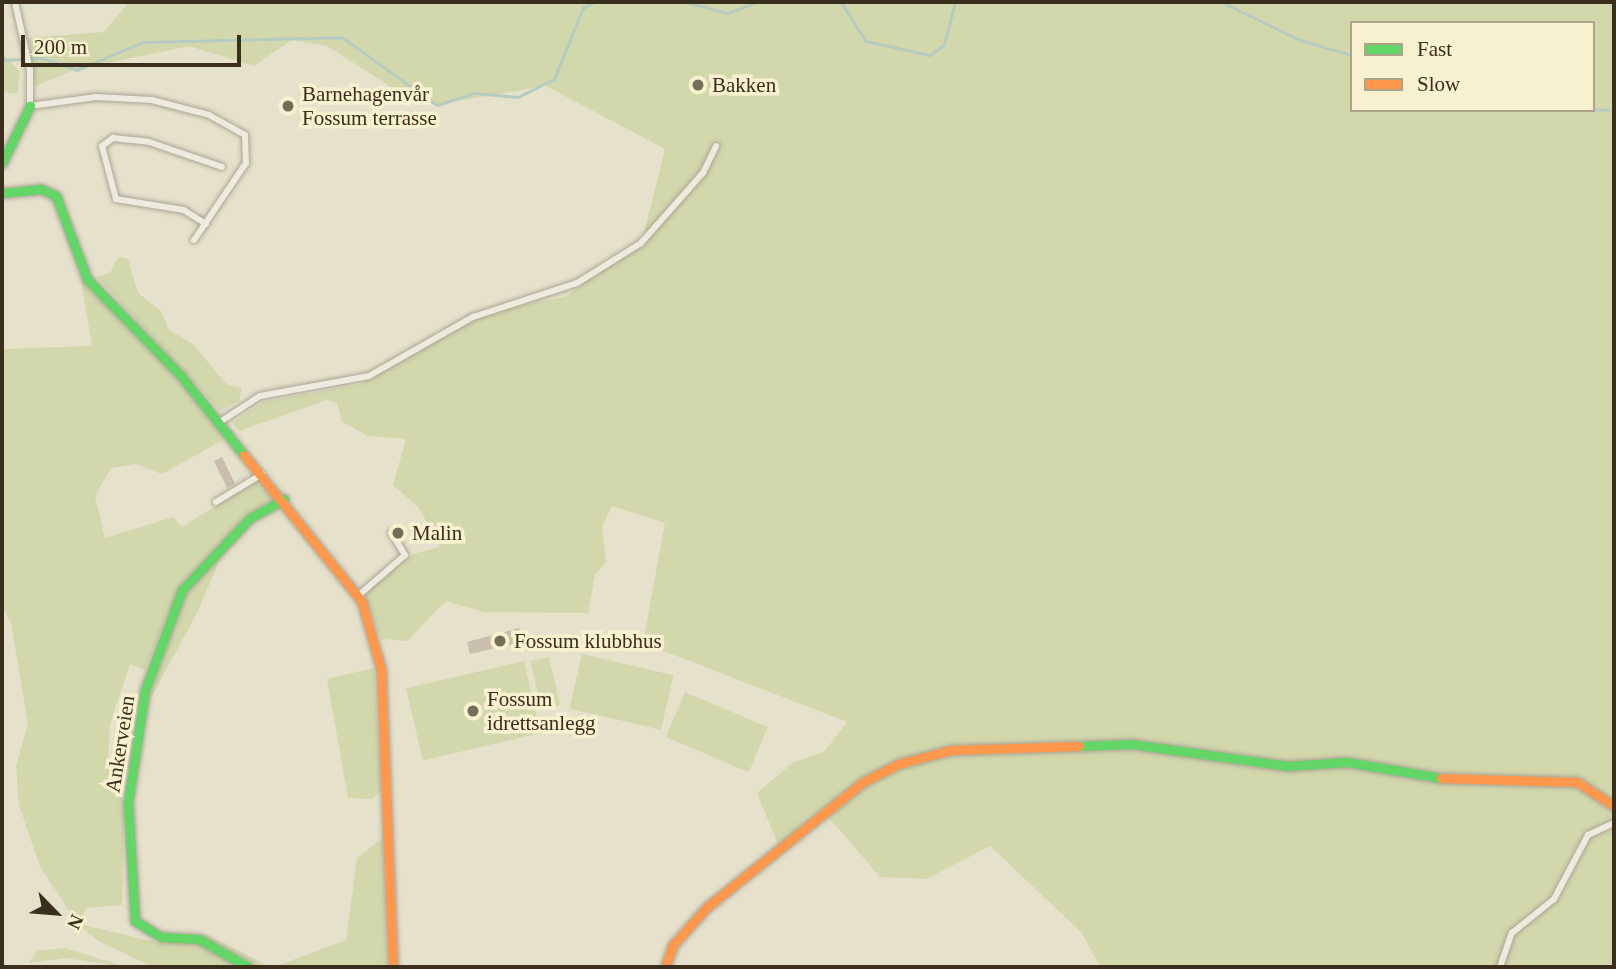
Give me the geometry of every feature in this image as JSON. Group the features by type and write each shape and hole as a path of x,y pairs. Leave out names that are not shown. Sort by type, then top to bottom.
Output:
{"street":[{"path":"2,163 30,106 28,61 15,2"},
{"path":"30,106 133,98 182,106 237,127 248,142 248,159 194,240"},
{"path":"206,224 184,210 116,199 102,146 113,138 149,142 222,167"},
{"path":"220,422 260,396 376,373 473,317 577,283 641,243 703,173 716,146"},
{"path":"2,193 41,189 56,196 87,279 220,422 359,595 381,669 393,967"},
{"path":"216,502 263,473"},
{"name":"Ankerveien","path":"248,967 199,939 161,937 135,921 128,803 145,690 182,590 250,518 284,499"},
{"path":"359,595 405,555 391,533"},
{"path":"664,967 673,945 707,906 863,782 898,764 951,750 1118,744 1287,766 1348,762 1461,781 1554,779 1577,782 1614,806"},
{"path":"1500,967 1512,933 1554,899 1588,835 1614,823"}],"green space":[{"path":"129,2 1614,2 1614,967 1100,967 1082,933 990,846 926,879 880,877 825,813 779,847 757,793 794,762 824,752 847,722 643,643 665,523 612,506 602,527 606,562 595,575 588,613 484,612 446,601 407,641 381,639 364,594 413,554 440,547 419,508 393,485 406,439 368,436 342,422 337,403 327,400 239,431 232,423 263,402 361,384 480,314 567,296 642,241 665,149 546,86 439,104 408,98 327,46 292,40 254,66 189,46 74,70 35,86 28,38 104,32"},
{"path":"2,53 20,72 17,94 2,92"},
{"path":"118,257 128,259 138,293 161,311 169,330 192,343 227,385 242,388 239,401 220,411 97,277 110,273"},
{"path":"81,280 230,436 162,474 136,464 111,468 95,496 105,538 173,517 182,527 263,477 276,497 248,514 179,586 145,670 130,664 110,724 108,766 124,802 122,905 86,908 79,924 156,942 206,934 270,967 153,967 98,941 79,925 40,867 19,805 16,766 28,724 11,623 2,607 2,349 92,346"},
{"path":"226,545 198,611 148,703 185,591"},
{"path":"582,654 674,675 661,730 569,709"},
{"path":"549,657 560,705 542,709 530,661"},
{"name":"Fossum idrettsanlegg","path":"524,661 541,733 423,760 406,688"},
{"path":"374,668 381,791 372,799 348,798 327,679"},
{"path":"685,692 768,727 749,772 666,737"},
{"path":"383,838 387,967 274,967 346,940 357,858"},
{"path":"65,948 126,967 65,958 29,963 37,951"}],"building":[{"path":"222,457 235,484 227,488 214,461"},
{"name":"Fossum klubbhus","path":"519,628 522,642 470,654 467,642"}],"waterway":[{"path":"2,60 42,58 77,70 143,42 342,37 437,105 474,93 518,97 554,79 583,8 595,2"},
{"path":"685,2 728,13 756,2"},
{"path":"841,2 866,41 930,55 944,45 955,2"},
{"path":"1222,2 1300,40 1350,54"},
{"path":"1595,110 1608,109"}],"traffic: fast":[{"path":"2,163 30,106"},
{"path":"2,193 41,189 56,196 87,279 181,376 244,455"},
{"path":"248,967 199,939 161,937 135,921 128,803 145,690 182,590 250,518 284,499"},
{"path":"1079,746 1131,744 1287,766 1347,762 1441,778"}],"traffic: slow":[{"path":"244,455 362,602 381,669 393,967"},
{"path":"665,967 673,945 707,907 863,782 898,764 951,750 1079,746"},
{"path":"1441,778 1577,782 1614,806"}],"place":[{"name":"Bakken","path":"698,85"},
{"name":"Barnehagenvår Fossum terrasse","path":"288,106"},
{"name":"Malin","path":"398,533"},
{"name":"Fossum klubbhus","path":"500,641"},
{"name":"Fossum idrettsanlegg","path":"473,711"}]}
